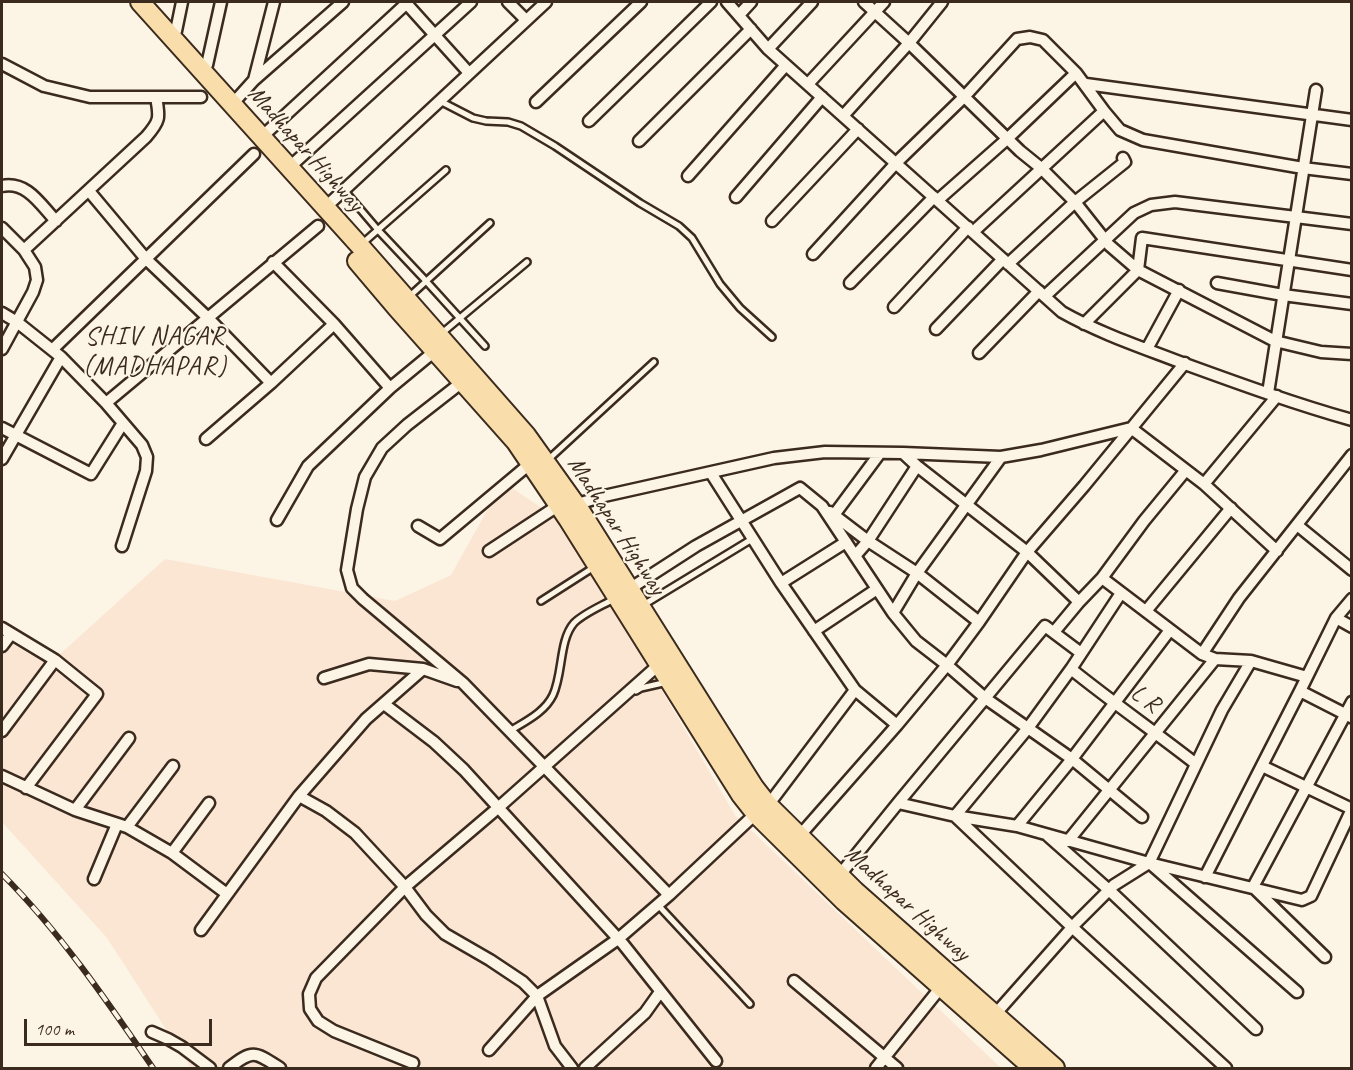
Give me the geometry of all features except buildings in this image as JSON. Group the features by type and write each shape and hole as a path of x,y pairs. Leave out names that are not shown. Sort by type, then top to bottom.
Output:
{"highway":[{"name":"Madhapar Highway","path":"125,2 349,251 516,442 568,519 741,795 756,814 844,901 990,1020 1055,1068"},
{"name":"Madhapar Highway","path":"140,2 368,255 526,435 581,512 768,805 990,1020 1033,1068"}],"street":[{"path":"176,31 182,2"},
{"path":"207,65 221,2"},
{"path":"254,80 274,2"},
{"path":"236,100 254,80 343,2"},
{"path":"266,133 406,2 469,73"},
{"path":"293,164 471,2"},
{"path":"508,2 526,21"},
{"path":"329,204 546,2"},
{"path":"536,102 641,2"},
{"path":"589,121 711,2"},
{"path":"727,2 768,49 1062,312 1084,324 1226,379 1352,420"},
{"path":"739,15 751,2"},
{"path":"768,49 812,2"},
{"path":"864,2 965,96 1007,139 1041,168 1075,202 1106,240 1138,270 1275,341 1321,352 1352,354"},
{"path":"808,84 884,2"},
{"path":"843,116 909,43 942,2"},
{"path":"639,141 751,28"},
{"path":"813,254 896,163 965,96 1017,39 1030,37 1043,40 1076,73 1120,130 1143,140 1303,168 1352,174"},
{"path":"2,64 44,86 90,96 201,97"},
{"path":"688,176 786,64"},
{"path":"850,283 936,198 1007,139 1076,73"},
{"path":"1086,84 1352,120"},
{"path":"1204,484 1273,394 1275,341 1316,90"},
{"path":"24,250 146,137 156,125 159,114 156,97"},
{"path":"736,196 822,97"},
{"path":"894,307 970,230 1104,111"},
{"path":"772,221 858,129"},
{"path":"2,459 16,436 57,353 146,259 254,154"},
{"path":"936,329 1006,262 1125,162 1123,158"},
{"path":"2,186 18,185 25,189 56,221"},
{"path":"89,190 146,259 271,383"},
{"path":"979,353 1134,213 1151,205 1174,201 1352,224"},
{"path":"106,404 318,225"},
{"path":"2,228 24,250 35,267 37,280 33,292 2,349"},
{"path":"1084,324 1138,270 1142,238 1352,270"},
{"path":"273,262 334,324 390,388"},
{"path":"1217,283 1352,304"},
{"path":"1147,349 1179,290"},
{"path":"2,313 57,353 84,379 142,445 147,457 146,471 122,546"},
{"path":"206,439 334,324"},
{"path":"277,520 308,466 390,388 430,355"},
{"path":"802,832 947,665 1027,552 1185,363"},
{"path":"457,386 382,448 365,477 347,570 352,588 463,683 669,896"},
{"path":"2,428 92,474 123,423"},
{"path":"581,503 774,458 825,452 1001,457 1041,450 1131,428"},
{"path":"1131,428 1204,484 1277,551"},
{"path":"834,515 880,453"},
{"path":"903,453 1027,552 1079,602"},
{"path":"1202,654 1239,598 1352,455"},
{"path":"893,613 917,573 1001,457"},
{"path":"855,556 868,541 917,466"},
{"path":"418,526 440,539 526,468"},
{"path":"1054,632 1102,578 1144,520 1186,470"},
{"path":"711,473 781,583 855,690 897,725"},
{"path":"634,586 696,546 800,488 868,541 917,573 979,622"},
{"path":"822,506 893,613 916,641 985,698 1072,759 1142,817"},
{"path":"1146,611 1231,508"},
{"path":"489,551 553,509"},
{"path":"1297,525 1352,570"},
{"path":"781,583 846,542"},
{"path":"1102,578 1202,654 1215,659 1251,661 1307,678"},
{"path":"814,631 877,589"},
{"path":"955,816 1028,728 1071,669 1121,592"},
{"path":"1205,877 1336,618 1352,599"},
{"path":"1336,618 1352,627"},
{"path":"843,872 1045,626 1081,653"},
{"path":"1017,826 1072,759 1170,630"},
{"path":"2,646 6,631 55,660 97,694 26,788"},
{"path":"1068,841 1215,659"},
{"path":"2,731 55,660"},
{"path":"990,1020 1072,927 1114,885 1149,863 1222,710 1251,661"},
{"path":"324,678 369,664 423,669 463,683"},
{"path":"201,930 299,796 366,719 423,669"},
{"path":"413,1063 334,1031 318,1021 309,1009 309,994 316,978 405,887 545,767 654,669"},
{"name":"L R","path":"1071,669 1196,764"},
{"path":"772,800 855,690"},
{"path":"1300,691 1349,715"},
{"path":"1253,888 1349,715 1352,702"},
{"path":"384,704 434,742 499,807 618,939 716,1061"},
{"path":"75,810 129,738"},
{"path":"94,879 122,826 173,766"},
{"path":"898,803 955,816 1017,826 1149,863 1302,900 1311,896 1352,809 1262,766"},
{"path":"2,776 75,810 122,826 172,853 227,894"},
{"path":"299,796 326,811 355,833 445,934 523,982 537,996 555,1046 572,1068"},
{"path":"172,853 209,803"},
{"path":"955,816 1226,1068"},
{"path":"489,1050 537,996 618,939 669,896 751,818"},
{"path":"1046,834 1109,890 1256,1029"},
{"path":"1149,863 1297,992"},
{"path":"1253,888 1325,957"},
{"path":"794,981 897,1068"},
{"path":"585,1068 645,1013 660,992"},
{"path":"876,1068 937,992"},
{"path":"152,1032 182,1047 210,1068"},
{"path":"229,1068 244,1057 252,1055 262,1057 280,1068"}],"lane":[{"path":"440,101 473,118 486,122 508,122 521,126 679,226 692,238 720,284 740,308 772,337"},
{"path":"364,242 446,170"},
{"path":"344,190 485,346"},
{"path":"411,295 490,223"},
{"path":"442,333 527,262"},
{"path":"550,458 654,362"},
{"path":"645,604 752,539"},
{"path":"541,601 591,569"},
{"path":"510,731 543,709 553,696 565,639 576,621 610,601"},
{"path":"545,767 640,688 663,683"},
{"path":"658,905 750,1004"}],"shaded area":[{"path":"503,482 563,522 735,815 1001,1068 191,1068 107,938 2,822 2,620 59,655 165,559 395,601 451,575"}],"railway":[{"path":"2,874 63,943 153,1068"}],"district":[{"name":"SHIV NAGAR (MADHAPAR)","path":"155,352"}]}
